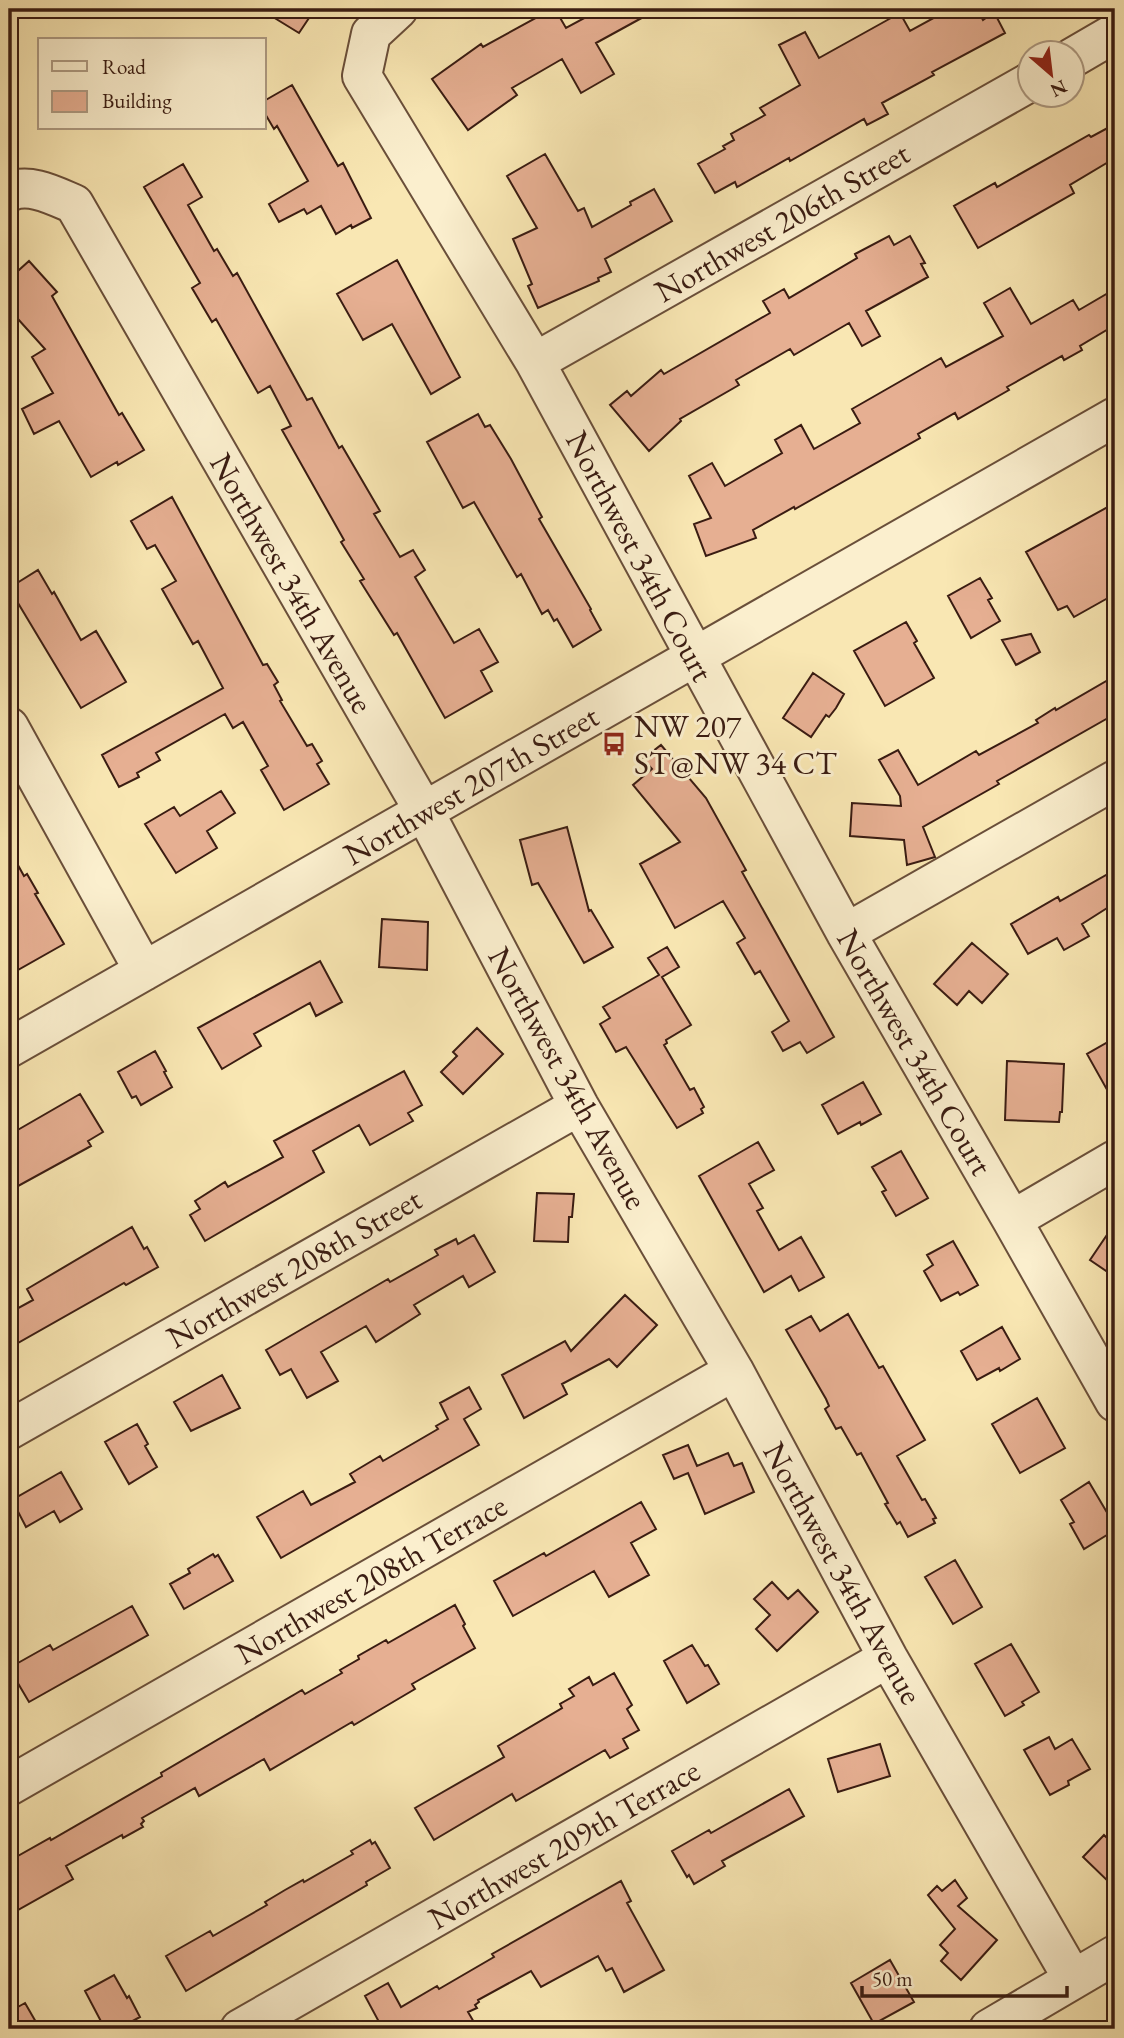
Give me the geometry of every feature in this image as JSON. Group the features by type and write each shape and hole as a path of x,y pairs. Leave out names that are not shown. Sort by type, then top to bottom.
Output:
{"street":[{"name":"Northwest 34th Court","path":"398,9 370,34 362,76 536,362 846,933 1115,1402"},
{"path":"1086,50 1115,33"},
{"name":"Northwest 206th Street","path":"536,362 1016,90"},
{"name":"Northwest 34th Avenue","path":"9,192 16,189 47,192 74,204 424,811 579,1106 734,1371 888,1658 1073,1979"},
{"name":"Northwest 207th Street","path":"9,1048 1115,418"},
{"path":"9,727 144,971"},
{"path":"846,933 1115,780"},
{"name":"Northwest 208th Street","path":"9,1430 579,1106"},
{"path":"1012,1220 1115,1160"},
{"name":"Northwest 208th Terrace","path":"9,1786 734,1371"},
{"name":"Northwest 209th Terrace","path":"240,2029 888,1658"},
{"path":"989,2029 1115,1955"}],"building":[{"path":"260,9 315,9 299,33"},
{"path":"555,9 566,28 601,9 658,9 596,43 614,74 581,93 562,59 512,88 517,95 468,130 432,79 481,44 483,47"},
{"path":"950,9 977,9 983,20 994,12 1005,33 932,72 934,75 882,103 888,114 867,125 864,119 790,161 789,158 737,187 735,182 715,193 698,164 725,149 723,146 734,140 731,134 765,115 760,108 800,85 779,45 805,32 819,58 900,13 910,31"},
{"path":"292,85 338,166 343,163 371,218 336,234 321,206 307,214 304,209 279,222 269,204 308,181 277,126 274,129 266,115 266,100"},
{"path":"1115,124 1115,158 1070,185 1074,193 978,248 954,206 995,183 997,187 1089,135 1091,137"},
{"path":"545,154 578,211 584,208 592,227 654,189 672,221 605,259 611,272 598,278 599,281 538,308 528,286 532,284 513,239 537,228 507,176"},
{"path":"183,164 202,197 188,205 214,251 217,249 233,276 237,273 307,400 312,398 339,448 342,446 380,511 374,514 400,557 413,550 425,570 415,577 454,643 479,629 498,662 481,671 492,691 445,718 397,633 394,635 360,581 364,579 341,542 344,540 282,430 291,426 270,386 258,393 216,319 212,322 192,288 200,283 144,187"},
{"path":"889,236 894,245 910,236 925,263 921,264 928,277 866,311 880,336 862,346 849,323 794,355 790,349 736,380 739,385 680,419 681,421 649,451 610,405 627,391 631,396 661,370 664,374 770,313 763,301 784,289 789,298 857,258 855,254"},
{"path":"397,260 460,377 431,394 392,324 363,340 337,294"},
{"path":"29,261 57,292 52,296 119,415 122,413 144,450 91,477 59,421 34,434 22,409 53,393 32,357 45,349 9,309 9,279"},
{"path":"1010,288 1031,324 1073,300 1079,310 1115,289 1115,325 1080,346 1082,350 1064,360 1062,356 958,419 955,413 918,434 920,438 753,530 756,538 706,556 694,524 711,518 689,476 712,463 725,486 782,453 775,440 801,425 814,449 860,423 852,409 941,358 946,367 1003,336 984,303"},
{"path":"478,414 485,427 490,425 511,459 542,517 539,519 601,630 573,647 557,619 554,621 548,610 542,614 521,574 517,577 474,502 463,508 427,442"},
{"path":"172,497 263,665 267,664 278,682 274,685 282,700 280,701 307,746 312,744 322,761 317,764 329,784 284,810 261,770 268,766 243,722 233,728 225,714 156,753 160,760 137,773 139,777 119,787 102,755 223,688 198,641 193,644 162,589 176,581 155,545 147,549 131,521"},
{"path":"1115,503 1115,594 1074,617 1067,606 1058,610 1026,552"},
{"path":"38,570 52,594 54,592 81,640 96,631 126,682 81,708 9,588"},
{"path":"980,578 992,598 988,600 1000,621 971,638 948,596"},
{"path":"906,622 917,641 914,643 934,678 885,706 854,651"},
{"path":"1031,634 1040,652 1016,665 1002,640"},
{"path":"813,673 844,694 836,708 829,717 826,715 811,737 783,718"},
{"path":"1115,676 1115,714 997,781 999,784 923,827 935,857 907,865 904,840 850,836 852,803 901,806 900,796 879,760 898,750 918,785 976,751 979,755 1038,723 1036,720 1055,708 1056,710"},
{"path":"661,745 706,798 746,870 742,872 834,1037 807,1053 800,1042 783,1051 772,1032 789,1021 760,971 755,974 737,943 745,938 723,901 675,928 640,864 680,842 633,785 652,769 643,759"},
{"path":"221,791 235,813 207,831 217,848 176,873 145,824 174,807 180,816"},
{"path":"567,827 589,911 591,910 613,947 584,963 538,883 532,885 520,840"},
{"path":"9,849 24,876 27,874 38,893 35,894 64,944 9,975"},
{"path":"1115,870 1115,903 1082,924 1089,936 1064,950 1057,938 1028,954 1011,924 1058,897 1060,901"},
{"path":"382,919 428,922 427,970 379,967"},
{"path":"972,943 1008,974 982,1003 969,991 957,1005 934,984"},
{"path":"667,947 679,967 662,977 691,1025 666,1040 664,1045 690,1090 694,1088 704,1107 701,1109 703,1113 677,1128 626,1047 616,1052 600,1024 610,1018 603,1007 659,975 648,958"},
{"path":"320,961 342,1002 316,1016 310,1003 254,1034 261,1046 222,1069 198,1028"},
{"path":"477,1028 503,1054 463,1094 441,1072 457,1056 453,1052"},
{"path":"1115,1038 1115,1104 1087,1054"},
{"path":"155,1051 172,1087 141,1105 136,1096 132,1098 118,1072"},
{"path":"1007,1061 1064,1064 1062,1112 1059,1122 1005,1120"},
{"path":"404,1071 422,1105 408,1113 413,1121 370,1145 359,1125 313,1151 324,1172 205,1241 190,1215 200,1209 195,1201 225,1182 228,1187 283,1157 274,1141"},
{"path":"863,1082 881,1114 838,1134 822,1105"},
{"path":"80,1094 103,1132 88,1141 91,1146 9,1191 9,1135"},
{"path":"758,1142 774,1170 749,1184 763,1208 757,1211 779,1250 801,1237 824,1277 799,1291 791,1276 764,1292 699,1176"},
{"path":"901,1151 928,1198 896,1216 882,1192 886,1190 872,1167"},
{"path":"537,1193 574,1194 572,1217 569,1217 568,1242 534,1241"},
{"path":"1115,1223 1115,1277 1090,1260"},
{"path":"132,1227 158,1267 126,1285 124,1283 9,1348 9,1313 33,1300 27,1289"},
{"path":"474,1235 495,1272 469,1287 463,1276 414,1305 420,1314 376,1342 366,1326 321,1352 338,1381 307,1398 291,1369 280,1375 266,1350 388,1279 390,1282 438,1255 435,1250 456,1239 458,1244"},
{"path":"953,1241 978,1285 941,1301 924,1271 933,1265 927,1255"},
{"path":"625,1295 657,1325 617,1367 609,1359 562,1384 567,1394 524,1418 502,1375 565,1341 571,1351"},
{"path":"848,1314 879,1368 883,1366 925,1440 897,1456 922,1500 925,1499 936,1518 933,1519 935,1523 908,1537 885,1504 888,1503 861,1453 857,1455 841,1427 836,1429 825,1409 829,1406 826,1399 786,1330 811,1316 820,1331"},
{"path":"1002,1327 1020,1359 977,1380 961,1351"},
{"path":"222,1375 240,1408 191,1431 174,1402"},
{"path":"469,1387 481,1409 464,1419 479,1445 281,1558 257,1517 303,1491 311,1505 355,1482 350,1474 380,1456 383,1461 438,1429 436,1426 448,1419 440,1403"},
{"path":"1037,1398 1065,1448 1020,1473 992,1424"},
{"path":"137,1424 157,1467 129,1484 105,1442"},
{"path":"688,1445 697,1466 728,1453 734,1466 742,1463 754,1492 705,1514 688,1473 674,1479 663,1455"},
{"path":"61,1472 82,1509 60,1522 54,1511 26,1527 12,1500"},
{"path":"1089,1482 1115,1530 1084,1549 1070,1524 1074,1522 1061,1500"},
{"path":"641,1502 656,1529 631,1543 649,1575 609,1597 594,1571 513,1616 494,1581 544,1553 546,1556"},
{"path":"213,1554 215,1557 218,1555 233,1581 184,1609 170,1584 190,1573 188,1569"},
{"path":"955,1560 982,1607 953,1624 925,1577"},
{"path":"772,1582 788,1599 798,1590 818,1612 777,1651 756,1629 770,1615 754,1599"},
{"path":"455,1605 475,1648 412,1684 415,1689 270,1770 264,1759 199,1796 195,1788 142,1818 143,1827 123,1838 122,1835 66,1866 73,1879 9,1915 9,1861 162,1776 161,1773 302,1690 305,1694 342,1673 340,1670 359,1659 358,1656 386,1640 388,1643"},
{"path":"132,1606 148,1635 29,1702 9,1668 50,1645 53,1650"},
{"path":"1011,1644 1039,1692 1005,1716 975,1664"},
{"path":"692,1645 719,1684 687,1703 664,1661"},
{"path":"614,1673 632,1705 627,1709 639,1730 623,1739 628,1748 610,1758 605,1750 516,1801 512,1794 434,1840 415,1808 504,1757 498,1746 562,1708 560,1704 574,1696 569,1689 589,1677 593,1685"},
{"path":"1049,1737 1055,1749 1072,1739 1090,1769 1050,1795 1024,1750"},
{"path":"880,1744 890,1776 838,1792 828,1759"},
{"path":"789,1789 804,1816 722,1861 725,1866 694,1884 689,1875 687,1877 672,1851 709,1830 711,1833"},
{"path":"1104,1835 1115,1846 1115,1888 1083,1857"},
{"path":"370,1840 372,1844 375,1842 390,1868 366,1882 367,1885 186,1991 166,1956 210,1931 213,1936 267,1905 265,1902 285,1890 353,1854 351,1851"},
{"path":"955,1880 967,1898 958,1906 997,1940 961,1980 941,1961 948,1953 940,1945 955,1929 928,1895 937,1886 942,1891"},
{"path":"621,1881 631,1901 627,1903 664,1970 624,1992 612,1968 606,1971 598,1956 541,1987 531,1971 478,2000 475,2005 477,2008 468,2012 478,2029 361,2029 378,2020 365,1996 388,1983 401,2007 437,1986 439,1989 494,1957 492,1954"},
{"path":"890,1960 914,2002 874,2024 851,1983"},
{"path":"114,1975 140,2017 118,2029 105,2029 85,1991"},
{"path":"25,2003 40,2029 9,2029 9,2012"}],"place":[{"name":"NW 207 ST@NW 34 CT","path":"614,744"}]}
